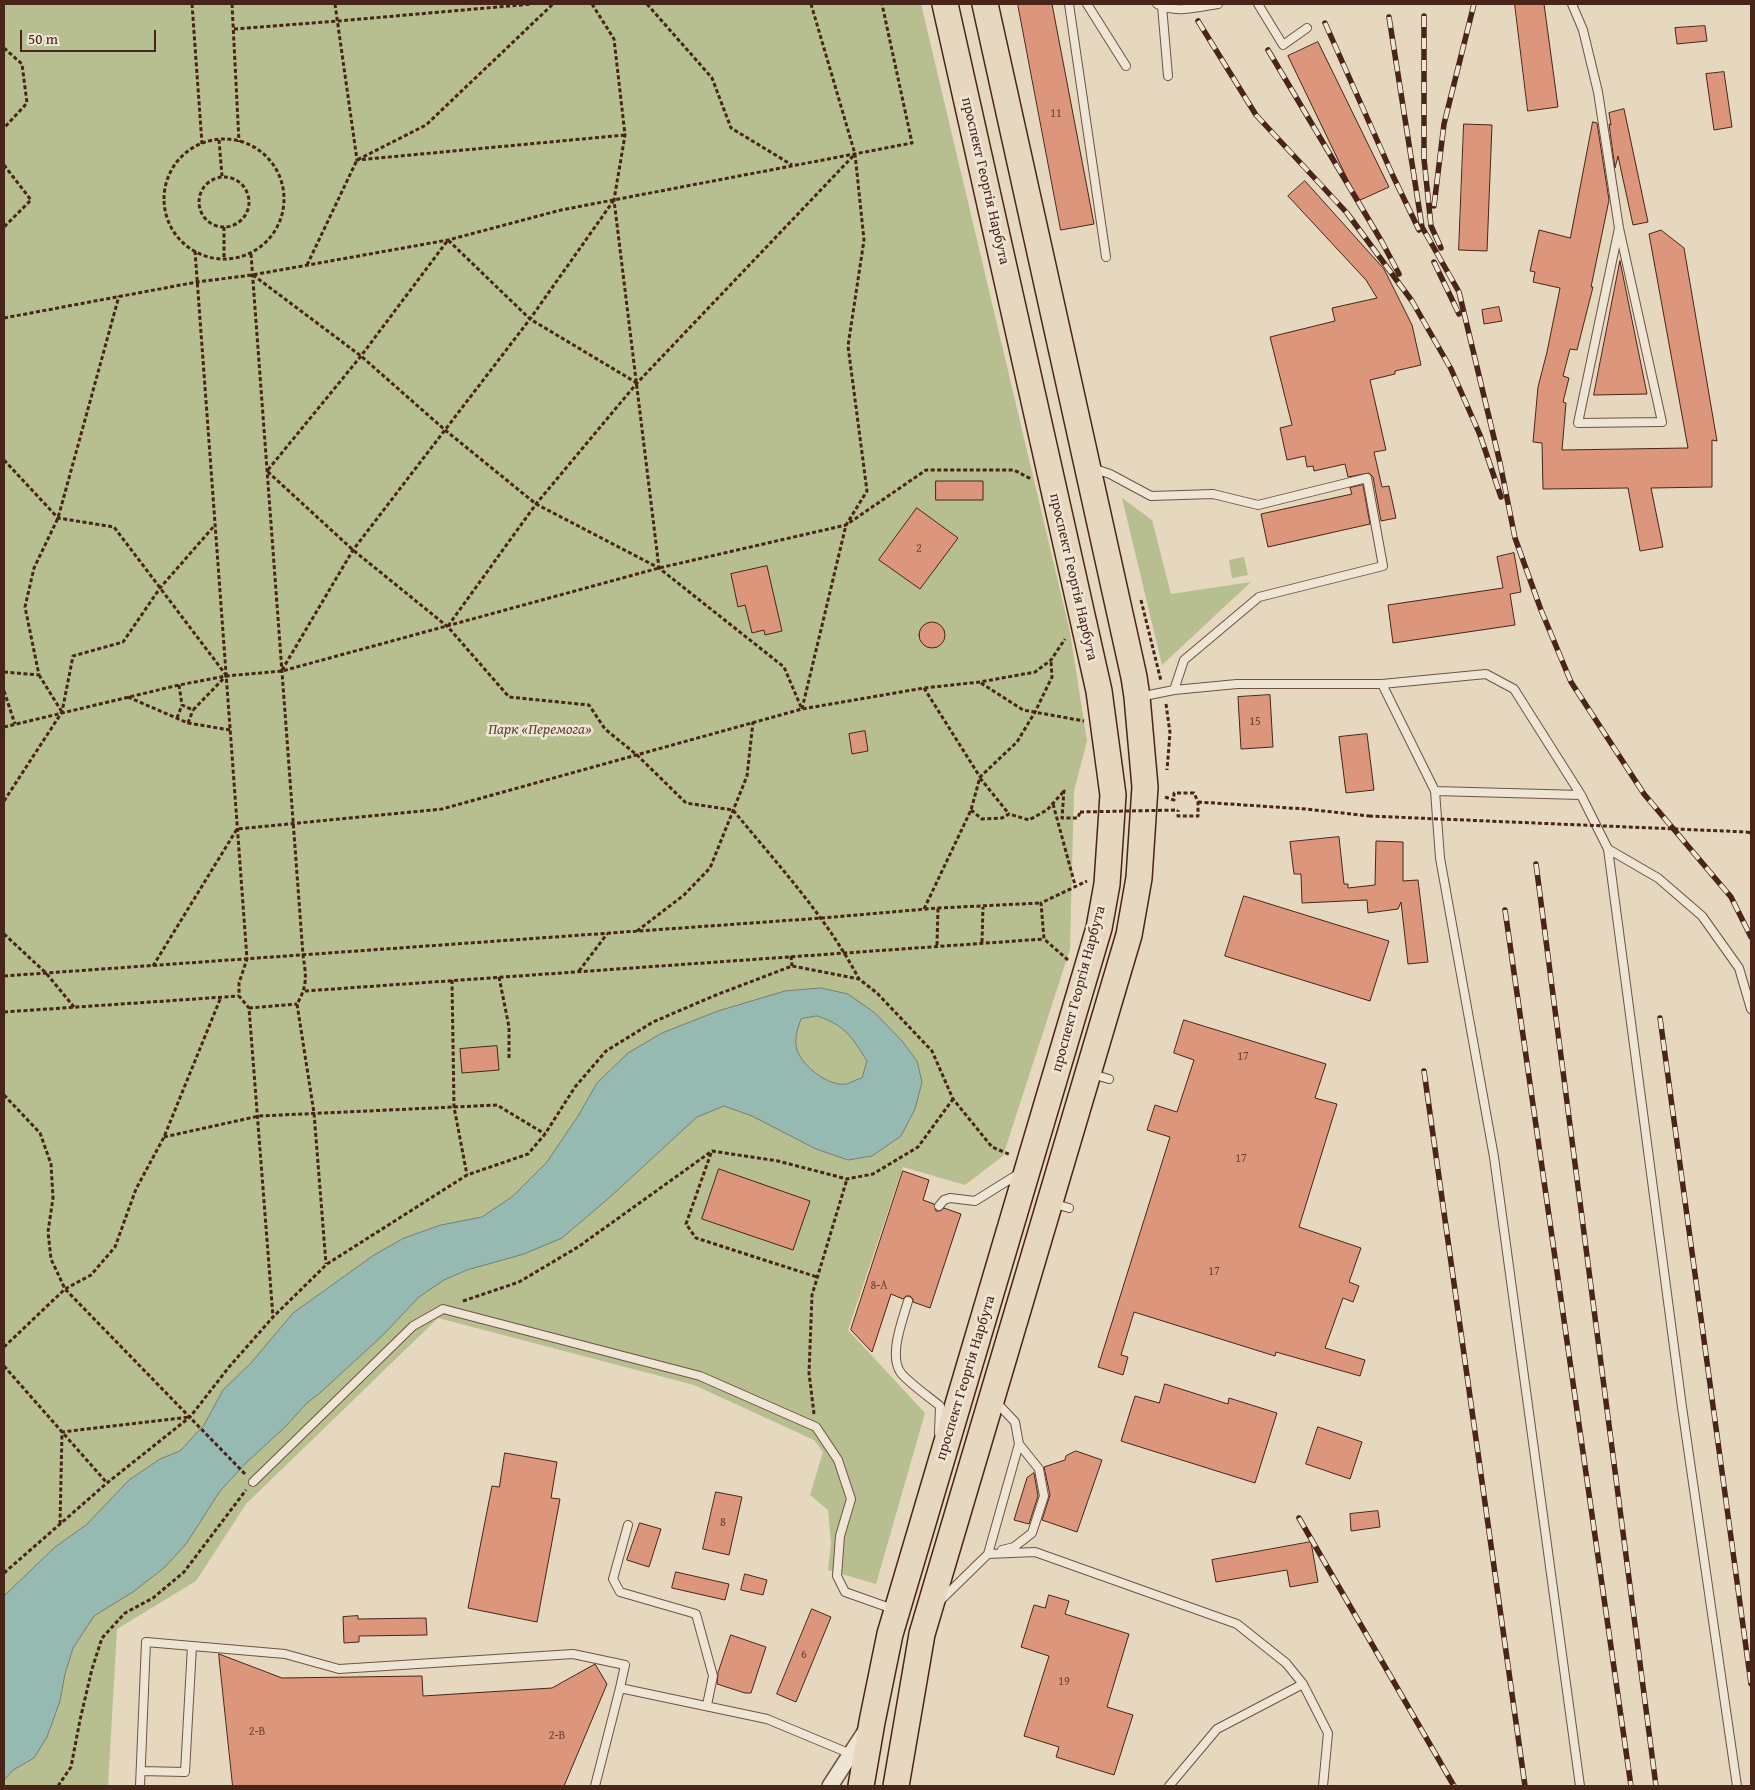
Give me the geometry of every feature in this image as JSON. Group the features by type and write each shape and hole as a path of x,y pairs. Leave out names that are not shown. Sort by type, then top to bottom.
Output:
{"main road":[{"name":"проспект Георгія Нарбута","path":"861,1786 890,1634 1099,928 1107,884 1113,795 1099,691 945,4"},
{"name":"проспект Георгія Нарбута","path":"896,1786 919,1652 928,1616 993,1391 1059,1206 1099,1076 1130,935 1139,878 1145,787 1137,697 985,4"}],"street":[{"path":"830,1786 872,1722"}],"lane":[{"path":"1069,4 1106,257"},
{"path":"1087,4 1126,66"},
{"path":"1168,76 1160,5 1178,7 1218,4"},
{"path":"1258,4 1283,45 1307,28"},
{"path":"1572,4 1583,30 1598,92 1619,228 1662,422 1578,423 1619,228"},
{"path":"1087,468 1110,474 1150,496 1214,494 1258,505 1367,478 1383,566 1259,597 1184,660 1174,690"},
{"path":"1137,697 1174,690 1237,684 1382,684 1486,674 1514,689 1581,795 1608,849 1682,1407 1737,1786"},
{"path":"1382,684 1434,791 1440,858 1494,1158 1580,1786"},
{"path":"1434,791 1581,795"},
{"path":"1608,849 1658,878 1702,916 1739,968 1751,1009"},
{"path":"939,1206 944,1200 950,1198 975,1201 1028,1169"},
{"path":"908,1301 895,1354 900,1372 940,1406 939,1443 942,1459"},
{"path":"253,1482 413,1326 443,1310 700,1376 816,1428 838,1460 851,1500 840,1536 837,1576 845,1592 897,1610"},
{"path":"928,1616 988,1554 1019,1444 1015,1422 996,1402 993,1391"},
{"path":"988,1554 1014,1547 1032,1533 1044,1496 1040,1469 1019,1444"},
{"path":"628,1525 613,1579 620,1592 696,1614 713,1676 707,1705"},
{"path":"988,1554 1034,1552 1236,1624 1286,1663 1303,1684 1328,1733 1323,1786"},
{"path":"140,1786 146,1642 285,1654 339,1669 573,1654 625,1666 595,1786"},
{"path":"141,1771 185,1772 192,1646"},
{"path":"1170,1786 1217,1729 1303,1684"},
{"path":"620,1688 767,1719 851,1754"}],"path":[{"path":"192,4 202,144"},
{"path":"232,4 239,142"},
{"path":"306,265 357,160 336,4"},
{"path":"234,29 532,4"},
{"path":"357,160 426,125 553,4"},
{"path":"592,4 614,39 625,135 614,200 659,568"},
{"path":"647,4 712,78 731,128 792,166"},
{"path":"802,709 846,525 867,491 848,346 864,240 855,154 811,4"},
{"path":"4,318 197,282 252,275 448,240 561,210 912,144 882,4"},
{"path":"4,48 22,64 27,103 4,128"},
{"path":"357,160 625,135"},
{"path":"229,139 246,143 261,152 273,164 281,180 284,197 283,214 276,230 265,244 251,254 233,259 214,259 194,252 182,242 171,228 165,210 164,192 169,174 179,159 194,147 219,140 229,139"},
{"path":"219,140 222,176"},
{"path":"448,626 536,504 637,383 855,154"},
{"path":"4,165 31,200 4,227"},
{"path":"222,176 239,181 244,186 249,201 245,216 234,225 224,227 211,224 206,220 199,208 198,201 199,195 206,183 222,176"},
{"path":"282,671 353,550 530,319 614,200"},
{"path":"224,227 224,259"},
{"path":"448,240 530,319 637,383"},
{"path":"267,471 361,356 448,240"},
{"path":"194,252 247,959 239,983 239,996 249,1008 273,1317"},
{"path":"251,254 306,975 305,991 297,1004 314,1113 326,1264"},
{"path":"252,275 361,356 445,430 536,504 659,568 784,667 802,709"},
{"path":"62,712 39,675 25,607 34,568 58,518 119,296"},
{"path":"4,460 58,518 114,527 226,676"},
{"path":"4,727 179,685 226,676 282,671 659,568 846,525 926,470 1014,470 1034,480"},
{"path":"267,471 353,550 448,626 510,697 589,704 605,729 637,756 686,804 733,810 822,918 845,952 859,979"},
{"path":"4,801 62,712 73,656 123,642 160,588 215,525"},
{"path":"238,829 442,809 802,709 924,688 980,682 1035,672 1051,660 1070,632"},
{"path":"924,909 971,810 980,777 1017,742 1035,712 1052,677 1051,660"},
{"path":"4,672 39,675"},
{"path":"188,723 193,710 226,676"},
{"path":"980,682 1023,710 1092,723"},
{"path":"177,718 182,705 179,685"},
{"path":"924,688 980,777 1009,814 1029,820 1047,810 1064,790 1062,818 1078,818 1080,812 1178,810 1178,816 1198,816 1198,802 1194,793 1174,793 1174,800"},
{"path":"4,691 15,724"},
{"path":"127,697 188,723 230,730"},
{"path":"182,705 193,710"},
{"path":"637,931 684,895 710,868 747,776 753,722"},
{"path":"1198,802 1306,809 1369,816 1751,832"},
{"path":"1052,804 1075,885"},
{"path":"971,810 982,819 1002,818 1009,814"},
{"path":"153,966 238,829"},
{"path":"4,976 822,918 938,908 1041,903 1075,885 1094,878"},
{"path":"1041,903 1044,939"},
{"path":"982,942 984,907"},
{"path":"936,945 938,908"},
{"path":"578,971 607,933"},
{"path":"4,934 46,973 74,1007"},
{"path":"305,991 936,945 1044,939 1075,966"},
{"path":"791,956 792,966"},
{"path":"4,1573 108,1483 190,1417 273,1317 326,1264 467,1175 528,1154 545,1134 575,1087 606,1051 652,1022 792,966 859,979 878,993 932,1052 954,1099 992,1147 1007,1154"},
{"path":"499,977 509,1027 509,1060"},
{"path":"452,980 454,1107 467,1175"},
{"path":"4,1347 65,1289 91,1276 114,1247 136,1188 164,1137 221,996"},
{"path":"4,1012 239,996"},
{"path":"249,1008 297,1004"},
{"path":"4,1096 40,1133 51,1164 53,1198 48,1232 51,1260 65,1289 253,1482 184,1572 153,1598 125,1613 102,1638 92,1669 71,1767 58,1786"},
{"path":"443,1310 519,1282 578,1248 712,1151 778,1161 848,1179 873,1174 918,1147 954,1099"},
{"path":"164,1137 258,1116 497,1105 545,1134"},
{"path":"712,1151 686,1224 696,1238 817,1277"},
{"path":"816,1428 809,1373 812,1295 848,1179"},
{"path":"4,1366 108,1483"},
{"path":"62,1432 190,1417"},
{"path":"60,1524 62,1432"}],"green space":[{"name":"Парк «Перемога»","path":"4,4 921,4 1070,632 1087,741 1074,791 1070,949 1003,1156 965,1185 903,1167 848,1330 925,1413 876,1584 828,1570 831,1543 828,1510 810,1495 823,1452 814,1440 694,1385 438,1318 246,1504 196,1581 117,1629 108,1786 4,1786"},
{"path":"1122,498 1152,520 1171,594 1251,582 1162,665"},
{"path":"1244,557 1248,575 1232,578 1229,560"}],"water":[{"path":"821,988 848,994 875,1013 902,1041 917,1061 922,1082 915,1109 901,1136 872,1156 848,1160 816,1149 752,1116 724,1106 697,1117 610,1197 562,1238 524,1254 467,1270 444,1280 419,1297 383,1335 307,1403 286,1426 246,1463 220,1491 186,1544 165,1567 133,1592 94,1616 73,1648 65,1674 60,1701 47,1737 34,1758 13,1770 4,1780 4,1596 55,1547 86,1525 129,1480 160,1459 180,1451 204,1425 223,1390 251,1363 293,1313 374,1255 404,1238 441,1225 482,1217 513,1196 547,1162 578,1116 597,1083 628,1053 662,1033 718,1011 785,991","holes":["817,1016 835,1023 847,1033 867,1061 862,1078 847,1084 832,1082 811,1069 800,1056 796,1042 801,1019"]}],"building":[{"path":"1018,4 1052,4 1094,224 1061,230"},
{"path":"1515,4 1544,4 1558,107 1528,111"},
{"path":"1705,26 1707,41 1677,44 1675,28"},
{"path":"1318,42 1389,187 1358,201 1288,56"},
{"path":"1724,72 1732,127 1714,130 1706,74"},
{"path":"1624,109 1648,222 1633,225 1618,156 1615,168 1609,124 1611,125 1609,113"},
{"path":"1593,122 1597,123 1609,200 1591,287 1593,287 1577,350 1570,349 1563,376 1569,378 1563,402 1566,403 1562,450 1688,448 1649,234 1661,230 1684,248 1717,441 1712,440 1712,487 1651,488 1663,547 1640,551 1628,488 1543,489 1542,443 1533,442 1538,387 1560,288 1533,282 1535,272 1530,271 1539,230 1570,238"},
{"path":"1464,124 1492,125 1487,251 1459,250"},
{"path":"1305,181 1384,269 1412,325 1421,365 1395,371 1395,374 1370,380 1386,450 1374,452 1382,487 1389,486 1396,518 1381,521 1373,477 1369,473 1348,477 1345,464 1314,471 1313,466 1307,467 1305,456 1287,460 1280,428 1292,425 1270,337 1335,321 1332,308 1377,298 1366,280 1288,196"},
{"path":"1620,261 1647,394 1594,395"},
{"path":"1499,307 1502,321 1484,324 1482,310"},
{"path":"936,481 983,481 983,500 936,500"},
{"path":"1363,485 1370,524 1268,547 1261,514 1352,494 1350,488"},
{"path":"917,508 958,538 920,589 879,560"},
{"path":"1514,553 1521,592 1510,594 1515,625 1393,643 1388,605 1503,588 1497,557"},
{"path":"767,566 782,631 765,635 764,630 752,633 745,605 738,607 731,574"},
{"path":"932,622 941,626 945,635 941,644 932,648 923,644 919,635 923,626"},
{"path":"1270,695 1273,747 1241,749 1238,697"},
{"path":"865,731 868,751 852,754 849,734"},
{"path":"1367,734 1374,790 1346,793 1339,737"},
{"path":"1339,837 1344,884 1348,884 1348,888 1375,885 1376,841 1403,842 1403,881 1418,880 1428,962 1408,964 1401,902 1398,909 1368,913 1367,900 1302,903 1301,874 1294,874 1290,842"},
{"path":"1244,896 1389,941 1370,1001 1225,956"},
{"path":"1184,1020 1326,1064 1315,1098 1337,1104 1299,1227 1361,1248 1349,1282 1359,1286 1353,1302 1343,1298 1325,1348 1365,1360 1360,1376 1276,1352 1275,1356 1134,1312 1121,1355 1128,1357 1123,1375 1098,1367 1170,1137 1147,1130 1155,1105 1177,1112 1194,1060 1174,1053"},
{"path":"497,1046 499,1070 462,1073 460,1049"},
{"path":"719,1169 810,1201 793,1250 702,1219"},
{"path":"903,1171 929,1180 923,1200 934,1204 936,1211 944,1208 961,1214 930,1308 913,1302 910,1296 906,1296 903,1299 891,1294 872,1352 851,1330"},
{"path":"1165,1384 1228,1404 1229,1398 1277,1413 1255,1483 1121,1441 1135,1396 1159,1403"},
{"path":"1318,1427 1362,1442 1350,1479 1306,1464"},
{"path":"1076,1451 1102,1460 1077,1532 1042,1520 1050,1495 1044,1467 1065,1460 1066,1456"},
{"path":"505,1453 557,1462 551,1498 560,1499 537,1622 468,1608 492,1486 499,1487"},
{"path":"1034,1473 1038,1496 1029,1524 1014,1520 1027,1478"},
{"path":"716,1492 742,1497 729,1555 703,1549"},
{"path":"1378,1511 1380,1527 1351,1531 1350,1514"},
{"path":"640,1523 661,1529 649,1567 627,1560"},
{"path":"1311,1542 1318,1582 1290,1587 1287,1570 1216,1582 1212,1560"},
{"path":"676,1572 729,1584 725,1600 672,1588"},
{"path":"745,1574 767,1580 763,1595 741,1590"},
{"path":"1049,1595 1069,1601 1065,1614 1129,1634 1107,1707 1133,1715 1114,1775 1056,1757 1059,1747 1024,1736 1049,1656 1021,1647 1034,1605 1045,1608"},
{"path":"812,1609 831,1617 796,1702 777,1694"},
{"path":"358,1616 358,1619 426,1618 427,1635 359,1636 359,1642 344,1643 343,1617"},
{"path":"731,1635 766,1647 751,1693 745,1693 717,1684 718,1673"},
{"path":"219,1654 282,1678 422,1676 423,1696 552,1688 595,1664 607,1684 564,1786 233,1786"}],"railway":[{"path":"1434,206 1444,124 1474,4"},
{"path":"1424,16 1424,159 1431,226 1441,248"},
{"path":"1389,17 1422,227 1459,292 1500,463 1515,538 1541,610 1571,682 1644,794 1731,897 1751,937"},
{"path":"1198,21 1256,115 1347,213 1412,301 1451,369 1480,435 1501,497"},
{"path":"1325,23 1419,230"},
{"path":"1268,50 1399,274"},
{"path":"1434,262 1459,314"},
{"path":"1536,864 1656,1786"},
{"path":"1505,910 1631,1786"},
{"path":"1660,1018 1751,1684"},
{"path":"1424,1071 1525,1786"},
{"path":"1299,1518 1454,1786"}]}
